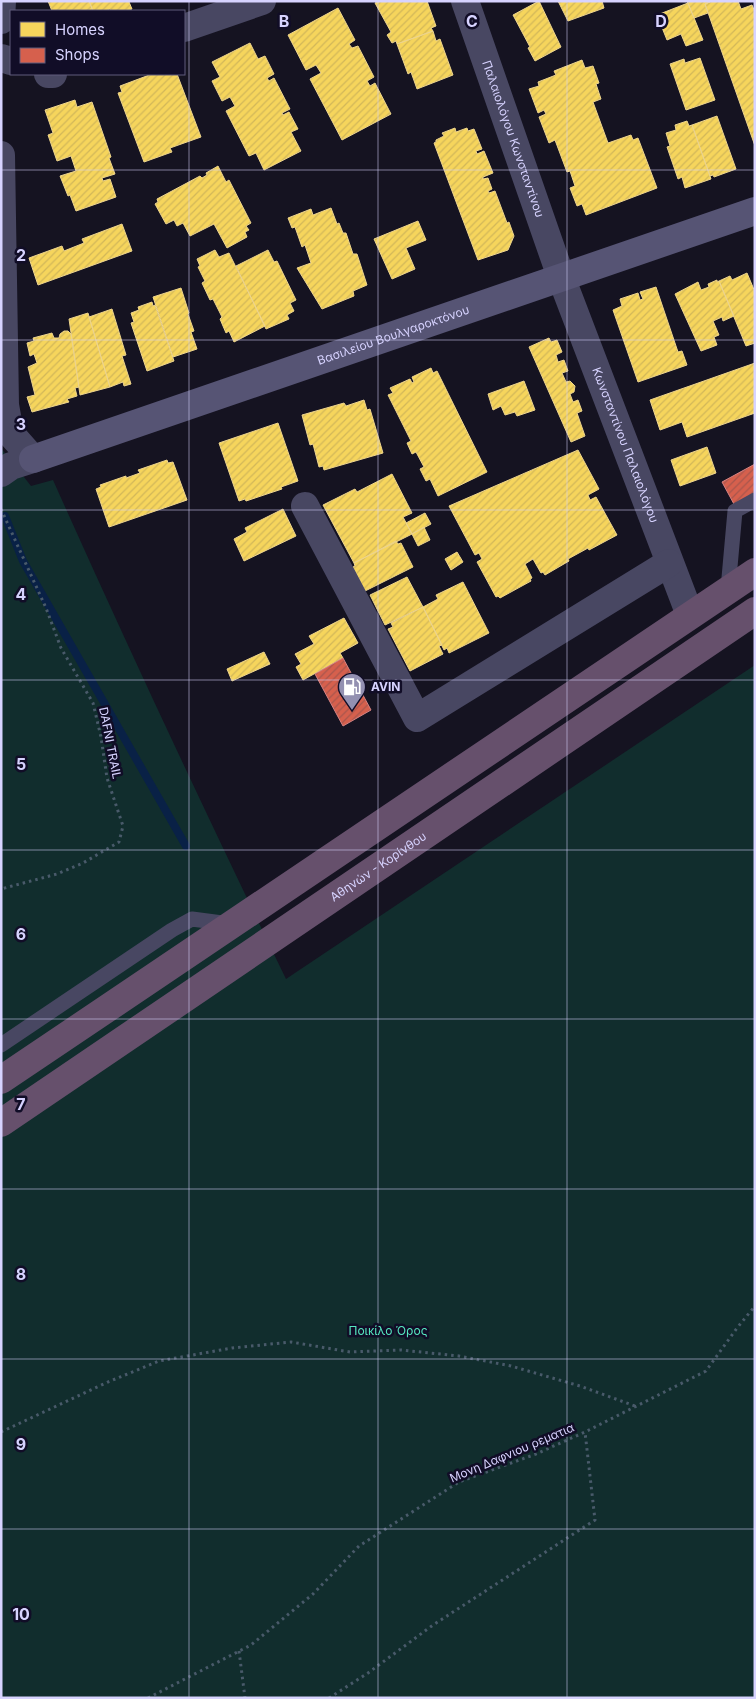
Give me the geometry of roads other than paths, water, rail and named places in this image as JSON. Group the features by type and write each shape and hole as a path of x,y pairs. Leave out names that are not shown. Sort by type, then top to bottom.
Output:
{"highway":[{"path":"1,1080 755,572"},
{"name":"Αθηνών - Κορίνθου","path":"1,1122 755,611"}],"street":[{"path":"1,20 2,1"},
{"path":"185,28 262,1"},
{"name":"Παλαιολόγου Κωνσταντίνου","path":"465,1 561,276"},
{"path":"1,155 5,405 10,433 33,459 11,466 1,472"},
{"name":"Βασιλείου Βουλγαροκτόνου","path":"33,459 755,210"},
{"name":"Κωνσταντίνου Παλαιολόγου","path":"561,276 690,615"},
{"path":"305,506 417,718 669,563"}],"lane":[{"path":"728,589 735,512 755,500"},
{"path":"1,1045 172,930 192,919 232,924"}],"waterway":[{"path":"5,516 23,561 186,846"}],"place":[{"name":"AVIN","path":"352,711"}],"park label":[{"name":"Ποικίλο Όρος","path":"388,1331"}]}
